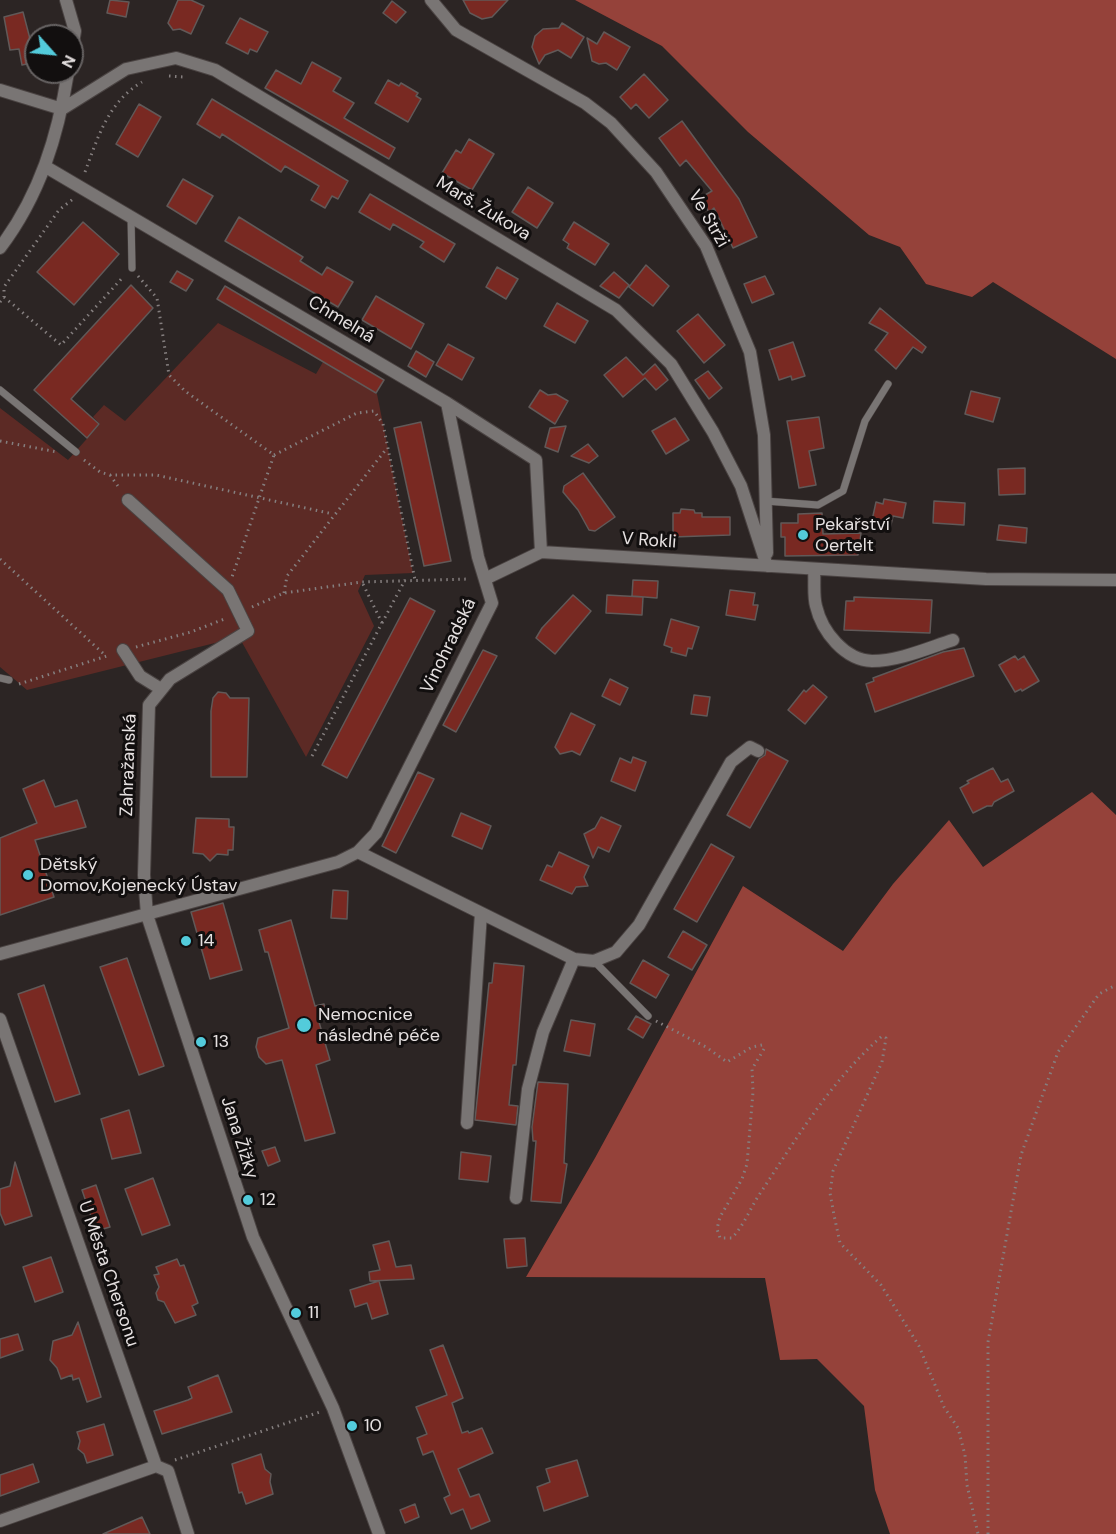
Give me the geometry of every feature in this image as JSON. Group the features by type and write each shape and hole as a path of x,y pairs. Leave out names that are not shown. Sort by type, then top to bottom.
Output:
{"street":[{"path":"66,0 73,24"},
{"name":"Ve Strži","path":"431,0 456,30 585,103 611,123 656,171 706,246 750,352 764,435 767,566"},
{"name":"Marš. Žukova","path":"62,109 126,69 176,58 215,70 616,310 671,364 713,432 741,486 767,566"},
{"path":"0,248 46,167 62,109 66,84"},
{"path":"0,90 62,109"},
{"name":"Chmelná","path":"46,167 447,404 536,460 541,552"},
{"name":"Vinohradská","path":"0,954 339,862 358,852 376,833 492,603 487,578 478,557 447,404"},
{"path":"128,500 228,590 241,613"},
{"name":"V Rokli","path":"487,578 541,552 986,579 1116,580"},
{"path":"814,569 816,606 830,635 848,654 872,661 895,658 953,640"},
{"name":"Zahražanská","path":"147,915 144,874 149,705 170,679 248,631 241,613"},
{"path":"123,650 140,676 161,688"},
{"path":"358,852 574,959 594,961 616,952 639,925 731,762 750,747 758,751"},
{"path":"467,1124 481,913"},
{"name":"Jana Žižky","path":"147,915 253,1237 333,1408 379,1534"},
{"path":"516,1198 528,1089 543,1032 574,959"},
{"name":"U Města Chersonu","path":"0,1019 156,1466 168,1471 188,1534"},
{"path":"0,1521 156,1466"}],"lane":[{"path":"131,216 132,268"},
{"path":"765,501 818,505 843,491 866,421 888,384"},
{"path":"0,390 76,452"},
{"path":"0,678 9,680"},
{"path":"594,961 648,1016"}],"path":[{"path":"167,76 184,77"},
{"path":"81,182 101,128 124,92 151,80"},
{"path":"76,196 59,210 3,287 4,297 61,345 132,268 157,298 169,375 185,391 274,455"},
{"path":"0,302 4,297"},
{"path":"228,590 274,455 357,413 374,411 382,424 415,580"},
{"path":"0,441 58,452"},
{"path":"284,593 287,576 333,514 387,448"},
{"path":"76,452 91,466 110,475 156,476 333,514"},
{"path":"0,559 106,656"},
{"path":"241,613 284,593 362,582 487,578"},
{"path":"312,756 405,580"},
{"path":"362,582 382,623"},
{"path":"988,1534 987,1342 1021,1155 1058,1052 1099,994 1116,985"},
{"path":"648,1016 706,1047 727,1062 752,1047 762,1045 764,1049 752,1069 753,1092 747,1164 742,1179 720,1217 717,1229 720,1238 732,1238 744,1224 757,1198 816,1106 847,1068 882,1036 886,1038 882,1062 833,1171 830,1193 834,1215 840,1243 881,1285 919,1346 944,1407 958,1428 965,1455 967,1485 978,1534"},
{"path":"156,1466 333,1408"}],"shaded area":[{"path":"575,0 1116,0 1116,359 993,282 972,297 926,284 900,247 869,235 748,132 662,46"},
{"path":"218,323 316,374 323,362 377,394 413,573 365,575 358,591 374,626 306,757 239,637 27,690 0,667 0,408 68,460 100,424 93,417 104,405 125,421"},
{"path":"1092,792 1116,815 1116,1534 890,1534 875,1490 864,1406 817,1359 780,1360 765,1278 526,1277 595,1158 743,886 843,951 893,884 949,820 983,867"}],"building":[{"path":"110,0 129,2 126,17 107,13"},
{"path":"178,0 191,0 204,6 191,34 180,29 173,30 168,23"},
{"path":"463,0 508,0 492,17 482,19 470,13"},
{"path":"392,1 406,12 396,23 383,13"},
{"path":"23,12 26,24 24,24 24,65 22,65 19,49 10,50 4,17"},
{"path":"240,18 268,32 257,52 250,49 248,54 226,43"},
{"path":"562,23 584,37 571,58 558,50 545,55 539,64 532,47 535,36 543,29 559,28"},
{"path":"604,32 630,47 617,70 606,63 599,64 592,61 587,38 597,44"},
{"path":"312,62 341,78 333,91 354,103 344,118 395,148 389,159 265,88 276,70 301,84"},
{"path":"644,74 668,100 649,118 636,104 631,109 620,97"},
{"path":"388,80 399,86 401,83 418,93 416,96 421,99 408,122 375,103"},
{"path":"212,99 348,181 338,199 332,196 325,208 311,200 319,186 285,166 281,172 222,134 220,138 197,124"},
{"path":"139,104 161,117 138,157 116,144"},
{"path":"682,121 739,199 757,237 733,248 714,208 709,212 700,198 712,191 686,160 680,166 659,138"},
{"path":"469,139 494,154 472,190 442,173 456,150 461,153"},
{"path":"183,179 213,196 196,224 167,206"},
{"path":"528,187 553,203 537,228 512,212"},
{"path":"370,194 455,244 444,262 420,247 424,242 393,224 390,230 359,212"},
{"path":"239,217 303,257 300,261 322,275 327,267 353,282 338,307 225,241"},
{"path":"83,222 119,254 74,305 37,272"},
{"path":"574,222 609,244 595,265 567,248 569,244 563,240"},
{"path":"646,265 669,286 653,306 629,287"},
{"path":"497,267 518,279 506,299 486,287"},
{"path":"177,271 193,280 186,291 170,282"},
{"path":"614,272 629,285 619,298 600,286"},
{"path":"765,276 774,294 752,303 744,284"},
{"path":"131,285 153,308 71,399 99,424 87,438 34,390"},
{"path":"225,286 384,380 376,393 217,299"},
{"path":"376,296 424,324 411,349 362,320"},
{"path":"557,303 588,321 575,343 544,326"},
{"path":"880,308 926,347 922,353 913,347 896,369 875,350 888,333 869,323"},
{"path":"698,314 725,345 704,363 677,331"},
{"path":"793,342 805,376 792,380 791,376 779,380 769,350"},
{"path":"448,344 474,358 462,380 436,365"},
{"path":"416,351 434,362 426,377 408,366"},
{"path":"626,357 643,375 655,364 668,380 656,390 645,378 623,397 604,375"},
{"path":"708,371 722,388 709,399 695,380"},
{"path":"540,390 548,395 556,394 568,401 555,424 529,407"},
{"path":"971,391 1000,398 993,422 965,414"},
{"path":"819,417 824,448 809,451 816,485 799,488 787,421"},
{"path":"675,418 689,440 666,454 652,431"},
{"path":"421,422 451,561 424,566 394,428"},
{"path":"566,426 558,452 545,447 550,428"},
{"path":"588,444 598,456 589,463 571,456"},
{"path":"1025,468 1025,494 999,495 998,469"},
{"path":"583,473 615,517 595,531 589,530 578,510 563,492 564,486"},
{"path":"884,499 906,503 903,518 893,516 890,529 871,525 876,502 883,504"},
{"path":"934,501 965,503 964,525 933,523"},
{"path":"681,509 702,513 702,517 730,517 730,535 673,537 673,513 680,513"},
{"name":"Pekařství Oertelt","path":"822,513 823,534 861,533 858,555 785,556 785,537 781,537 781,523 798,523 798,514"},
{"path":"999,525 1027,528 1026,543 997,540"},
{"path":"633,580 658,581 657,598 632,596"},
{"path":"730,590 755,593 753,605 758,605 755,620 726,615"},
{"path":"573,595 591,611 555,654 536,638 542,628"},
{"path":"607,595 643,597 642,615 606,613"},
{"path":"854,597 932,600 930,633 844,630 846,601 854,601"},
{"path":"410,598 435,611 347,778 322,765"},
{"path":"671,619 699,627 692,649 688,648 686,656 671,652 672,648 664,645"},
{"path":"964,648 974,676 875,712 866,684 874,681 873,678 943,652"},
{"path":"483,650 497,656 456,732 443,725"},
{"path":"1015,656 1018,660 1024,656 1039,681 1022,691 1021,689 1015,692 999,665"},
{"path":"610,679 628,688 620,705 602,696"},
{"path":"813,685 827,697 805,724 788,710 804,690 806,692"},
{"path":"218,692 226,693 230,698 249,698 247,777 211,777 211,711 213,698"},
{"path":"694,695 710,697 707,716 691,714"},
{"path":"571,713 595,725 580,755 572,751 560,754 555,747"},
{"path":"766,749 788,761 750,828 727,815 759,759 765,755"},
{"path":"633,757 646,762 635,791 611,781 620,758 631,763"},
{"path":"993,768 1001,782 1008,779 1014,791 994,802 992,806 973,813 960,788 969,783 967,781"},
{"path":"418,772 434,779 396,853 382,846"},
{"path":"44,780 55,807 77,800 86,827 35,840 54,897 0,915 0,838 37,823 23,789"},
{"path":"461,813 491,826 482,849 452,836"},
{"path":"601,817 621,826 609,852 598,847 593,858 584,834 595,828"},
{"path":"196,818 229,819 229,827 234,827 233,850 228,850 228,855 217,854 210,861 203,854 193,853"},
{"path":"711,844 734,857 697,922 674,909"},
{"path":"559,852 589,866 584,877 588,886 576,887 572,894 540,880 547,865 552,867"},
{"path":"333,890 348,891 347,919 331,918"},
{"path":"223,903 242,970 210,979 191,912"},
{"name":"Nemocnice následné péče","path":"291,920 315,1006 324,1004 328,1019 319,1022 330,1060 316,1065 335,1133 305,1141 282,1060 266,1064 259,1057 256,1047 258,1038 289,1028 268,952 265,952 259,930"},
{"path":"683,931 707,945 692,970 668,957"},
{"path":"127,958 164,1066 139,1075 100,967"},
{"path":"643,960 669,975 656,998 630,983"},
{"path":"494,963 524,966 516,1065 513,1065 509,1105 518,1106 516,1125 475,1120 489,983 492,983"},
{"path":"44,985 80,1094 55,1102 18,994"},
{"path":"636,1016 651,1024 643,1038 628,1029"},
{"path":"571,1020 595,1024 590,1056 564,1051"},
{"path":"538,1082 568,1084 564,1163 567,1164 561,1203 531,1201 536,1141 533,1141 532,1127"},
{"path":"129,1110 141,1153 112,1159 101,1119"},
{"path":"275,1147 280,1161 268,1166 262,1151"},
{"path":"461,1152 491,1156 488,1182 459,1179"},
{"path":"15,1162 32,1216 5,1225 0,1213 0,1189 10,1186"},
{"path":"153,1178 170,1225 142,1235 125,1189"},
{"path":"96,1185 110,1227 96,1231 82,1190"},
{"path":"525,1238 527,1266 507,1268 504,1239"},
{"path":"389,1241 396,1267 411,1265 414,1279 370,1281 369,1272 380,1270 373,1245"},
{"path":"51,1257 63,1292 35,1302 23,1267"},
{"path":"177,1259 180,1266 184,1265 198,1303 192,1306 196,1315 175,1323 164,1302 158,1300 156,1293 159,1287 154,1275 159,1274 156,1267"},
{"path":"379,1281 388,1314 372,1319 367,1303 355,1307 350,1290"},
{"path":"78,1322 101,1397 87,1402 79,1378 73,1380 72,1375 61,1379 57,1368 50,1360 53,1341 72,1335"},
{"path":"18,1334 23,1350 0,1358 0,1339"},
{"path":"443,1345 463,1398 452,1403 462,1433 482,1428 493,1453 458,1469 470,1497 479,1494 490,1521 471,1529 463,1509 451,1514 444,1498 450,1495 433,1451 423,1455 417,1438 427,1434 416,1407 447,1395 430,1350"},
{"path":"218,1375 232,1412 162,1434 154,1411 192,1398 188,1387"},
{"path":"104,1424 113,1455 87,1463 84,1454 78,1449 80,1441 77,1432"},
{"path":"261,1454 265,1469 271,1474 273,1494 246,1504 242,1492 239,1493 232,1464"},
{"path":"577,1460 588,1496 544,1511 537,1487 550,1482 546,1469"},
{"path":"33,1464 39,1482 0,1496 0,1475"},
{"path":"415,1504 419,1517 405,1523 400,1510"},
{"path":"142,1517 150,1534 103,1534"}],"place":[{"name":"Pekařství Oertelt","path":"803,535"},
{"name":"Dětský Domov,Kojenecký Ústav","path":"28,875"},
{"name":"14","path":"186,941"},
{"name":"Nemocnice následné péče","path":"304,1025"},
{"name":"13","path":"201,1042"},
{"name":"12","path":"248,1200"},
{"name":"11","path":"296,1313"},
{"name":"10","path":"352,1426"}]}
